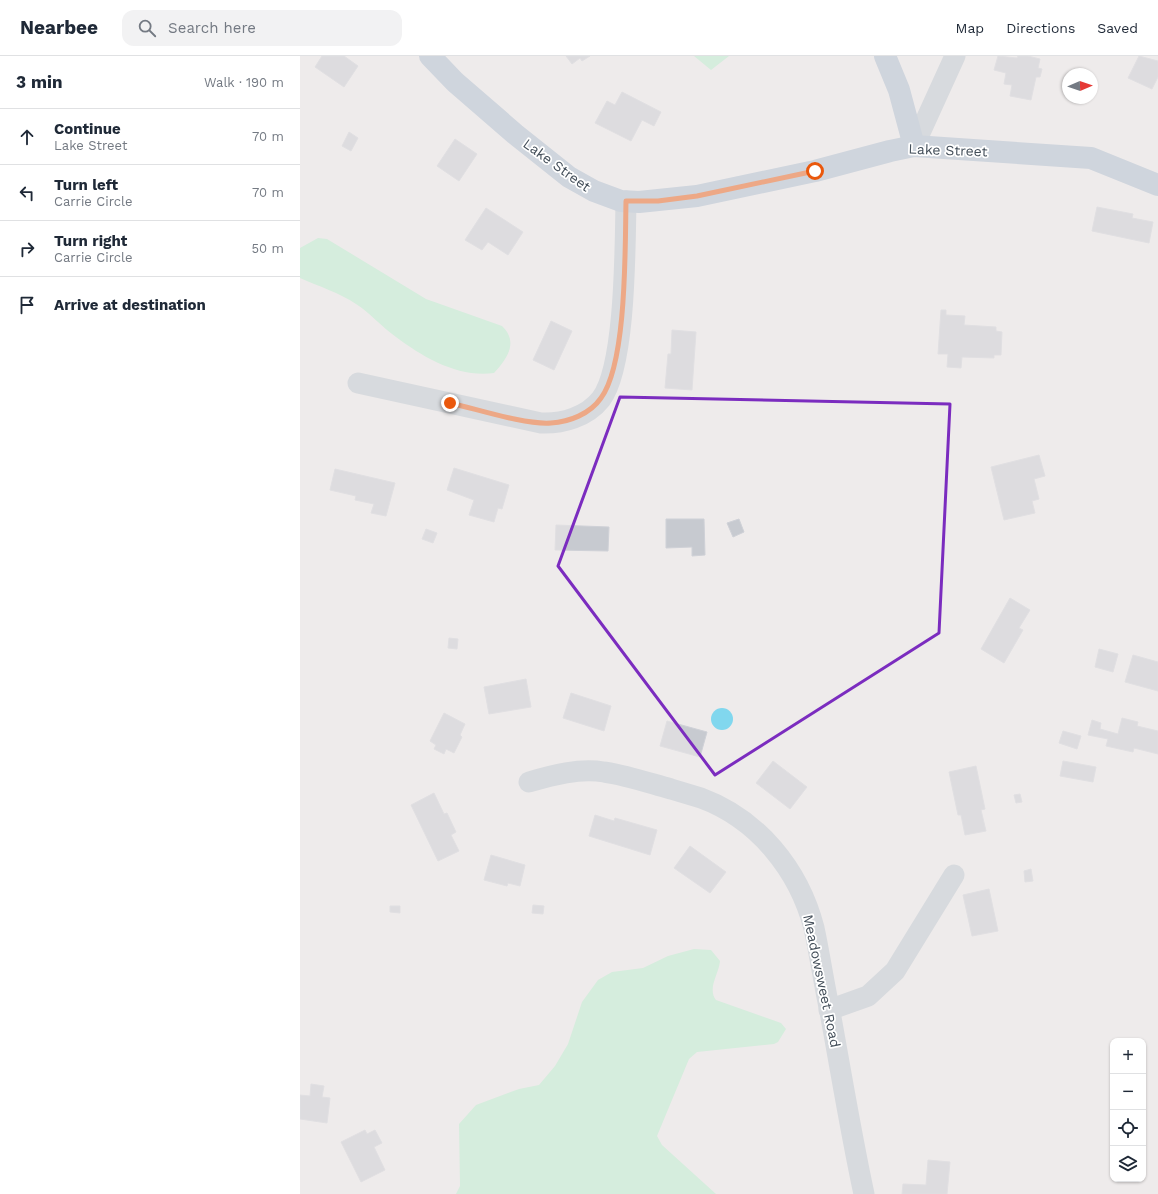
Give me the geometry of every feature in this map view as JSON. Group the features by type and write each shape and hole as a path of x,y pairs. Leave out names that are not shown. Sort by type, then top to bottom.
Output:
{"main road":[{"name":"Lake Street","path":"430,56 455,82 515,134 570,177 607,197 626,201 658,201 697,196 815,171 914,146 1092,158 1158,185"},
{"path":"885,56 899,90 914,146"}],"street":[{"path":"914,146 955,56"},
{"path":"358,383 541,423 560,422 587,411 601,400 606,391 616,359 622,298 626,201"},
{"name":"Meadowsweet Road","path":"530,782 555,775 580,771 603,772 626,776 702,799 742,820 774,850 787,866 797,886 813,928 864,1194"},
{"path":"829,1010 868,996 895,971 954,875"}],"highlighted area":[{"path":"620,397 950,404 939,633 715,775 558,566"}],"green space":[{"path":"694,56 729,56 711,70"},
{"path":"318,238 327,239 426,299 502,326 510,338 507,356 494,373 481,374 442,365 418,352 391,333 350,300 300,278 300,248"},
{"path":"694,949 711,950 720,961 713,986 716,1000 781,1023 786,1029 778,1042 774,1044 697,1052 689,1059 657,1136 662,1145 716,1194 456,1194 460,1186 459,1124 476,1105 519,1089 539,1085 555,1066 568,1044 582,1002 598,980 612,972 643,968 668,956"}],"water":[{"path":"722,708 730,711 733,719 730,727 722,730 714,727 711,719 714,711"}],"building":[{"path":"322,56 344,56 358,66 344,87 315,67"},
{"path":"566,56 590,56 582,61 580,58 572,64"},
{"path":"998,56 1017,58 1018,56 1028,56 1040,59 1038,68 1042,69 1040,77 1036,77 1031,100 1010,96 1012,85 1004,84 1006,73 994,70"},
{"path":"1139,56 1158,61 1158,77 1152,89 1128,78"},
{"path":"622,92 661,112 654,126 642,120 631,141 595,123 607,101 615,105"},
{"path":"349,132 358,138 351,151 342,146"},
{"path":"455,139 477,154 459,181 437,166"},
{"path":"1097,207 1133,214 1132,218 1153,222 1149,243 1092,231"},
{"path":"486,208 523,232 508,255 488,242 482,250 465,240"},
{"path":"941,310 946,310 946,315 965,316 964,325 996,327 996,331 1002,332 1001,355 994,355 994,358 962,357 961,368 947,367 948,354 938,354"},
{"path":"551,321 572,331 554,370 533,360"},
{"path":"672,330 696,332 692,390 665,388 668,354 671,354"},
{"path":"1039,455 1045,476 1034,479 1039,499 1032,501 1035,513 1004,520 991,467"},
{"path":"454,468 509,485 502,509 498,508 494,522 469,515 474,500 447,490"},
{"path":"335,469 395,483 386,516 371,513 374,504 355,500 356,496 330,490"},
{"path":"666,519 704,519 705,555 692,556 692,547 666,548"},
{"path":"739,519 744,532 733,537 727,523"},
{"path":"556,525 609,527 608,551 555,550"},
{"path":"426,529 437,533 433,543 422,539"},
{"path":"1010,598 1030,610 1019,628 1023,630 1004,663 981,649"},
{"path":"449,638 458,639 457,649 448,648"},
{"path":"1099,649 1118,654 1113,672 1095,667"},
{"path":"1133,655 1158,662 1158,691 1125,682"},
{"path":"526,679 531,707 489,714 484,687"},
{"path":"571,693 611,706 604,731 563,718"},
{"path":"444,713 465,724 460,735 462,737 454,753 446,749 444,754 434,749 436,745 430,741"},
{"path":"1122,718 1138,722 1137,726 1158,731 1158,754 1134,748 1133,752 1106,746 1108,739 1088,735 1092,720 1101,723 1100,729 1118,734"},
{"path":"667,721 707,732 700,757 660,746"},
{"path":"1063,731 1081,736 1077,749 1059,743"},
{"path":"773,761 807,787 790,809 756,783"},
{"path":"1063,761 1096,767 1093,782 1060,776"},
{"path":"976,766 985,809 981,810 986,831 965,835 961,815 958,815 949,772"},
{"path":"434,793 444,814 447,813 456,832 451,835 459,851 438,861 411,805"},
{"path":"1020,794 1022,802 1016,803 1014,795"},
{"path":"595,815 614,821 615,818 657,830 650,855 589,836"},
{"path":"690,846 726,872 710,893 674,868"},
{"path":"491,855 525,865 520,886 508,883 507,886 484,880"},
{"path":"1031,869 1033,881 1025,882 1024,871"},
{"path":"989,889 998,931 972,936 963,895"},
{"path":"533,905 544,906 543,914 532,913"},
{"path":"390,906 400,906 400,913 390,912"},
{"path":"311,1084 324,1086 322,1097 330,1098 327,1123 300,1119 300,1095 310,1096"},
{"path":"365,1130 367,1134 375,1130 382,1143 374,1147 385,1170 361,1182 341,1142"},
{"path":"928,1160 950,1162 947,1194 902,1194 903,1184 926,1185"}],"route":[{"path":"450,403 508,417 541,423 560,422 580,416 601,400 613,372 616,359 619,338 626,238 626,201 658,201 697,196 815,171"}]}
